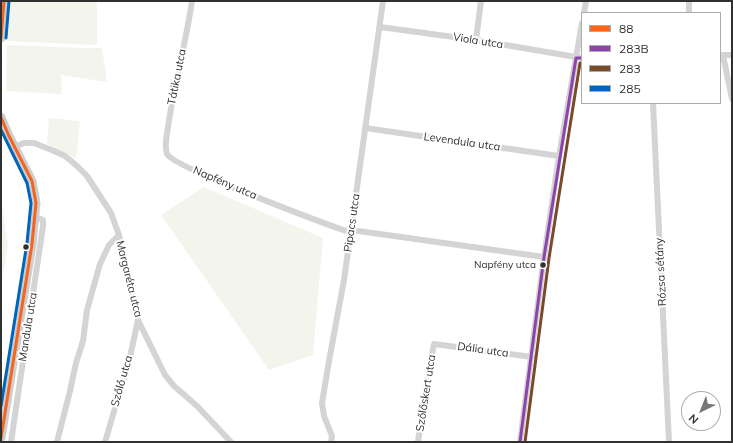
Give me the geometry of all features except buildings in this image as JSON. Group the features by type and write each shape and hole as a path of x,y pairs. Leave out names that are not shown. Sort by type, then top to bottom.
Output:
{"main road":[{"path":"1,38 4,1"},
{"path":"1,116 14,147 26,168 36,196 36,217 1,438"}],"street":[{"name":"Tátika utca","path":"167,154 167,138 171,106 192,1"},
{"name":"Pipacs utca","path":"331,442 332,436 324,416 322,403 344,280 383,1"},
{"path":"476,40 481,1"},
{"path":"584,12 586,1"},
{"path":"689,1 689,12"},
{"name":"Viola utca","path":"380,27 476,40 579,58"},
{"path":"520,442 544,257 560,156 579,58 581,35"},
{"path":"732,55 722,55 732,99"},
{"name":"Rózsa sétány","path":"653,104 669,442"},
{"name":"Levendula utca","path":"365,128 560,156"},
{"name":"Margaréta utca","path":"14,147 24,143 34,144 54,151 65,156 76,164 86,176 111,213 119,235 138,320 165,375 174,386 197,406 231,442"},
{"name":"Napfény utca","path":"167,154 178,162 202,174 346,231 351,230 544,257"},
{"name":"Mandula utca","path":"11,442 43,226 43,220 36,217"},
{"path":"57,442 76,363 83,341 87,310 100,264 109,245 119,235"},
{"name":"Szőlő utca","path":"104,442 130,357 138,320"},
{"name":"Dália utca","path":"434,344 532,357"},
{"name":"Szőlőskert utca","path":"418,442 426,385 434,344"}],"shaded area":[{"path":"10,1 97,1 97,45 7,41"},
{"path":"7,45 102,48 107,82 61,75 62,94 6,91"},
{"path":"49,118 80,121 76,159 47,144"},
{"path":"204,187 323,238 313,355 269,370 161,215"},
{"path":"1,199 8,246 1,286"}],"transit line":[{"name":"88","path":"1,38 4,1"},
{"name":"285","path":"6,38 9,1"},
{"name":"283B","path":"520,442 544,257 576,58 581,58"},
{"name":"283","path":"525,442 549,258 581,63"},
{"name":"88","path":"1,117 32,181 36,203 32,244 1,438"},
{"name":"285","path":"1,130 27,183 31,203 27,243 1,406"}],"place":[{"name":"Napfény utca","path":"543,265"}]}
